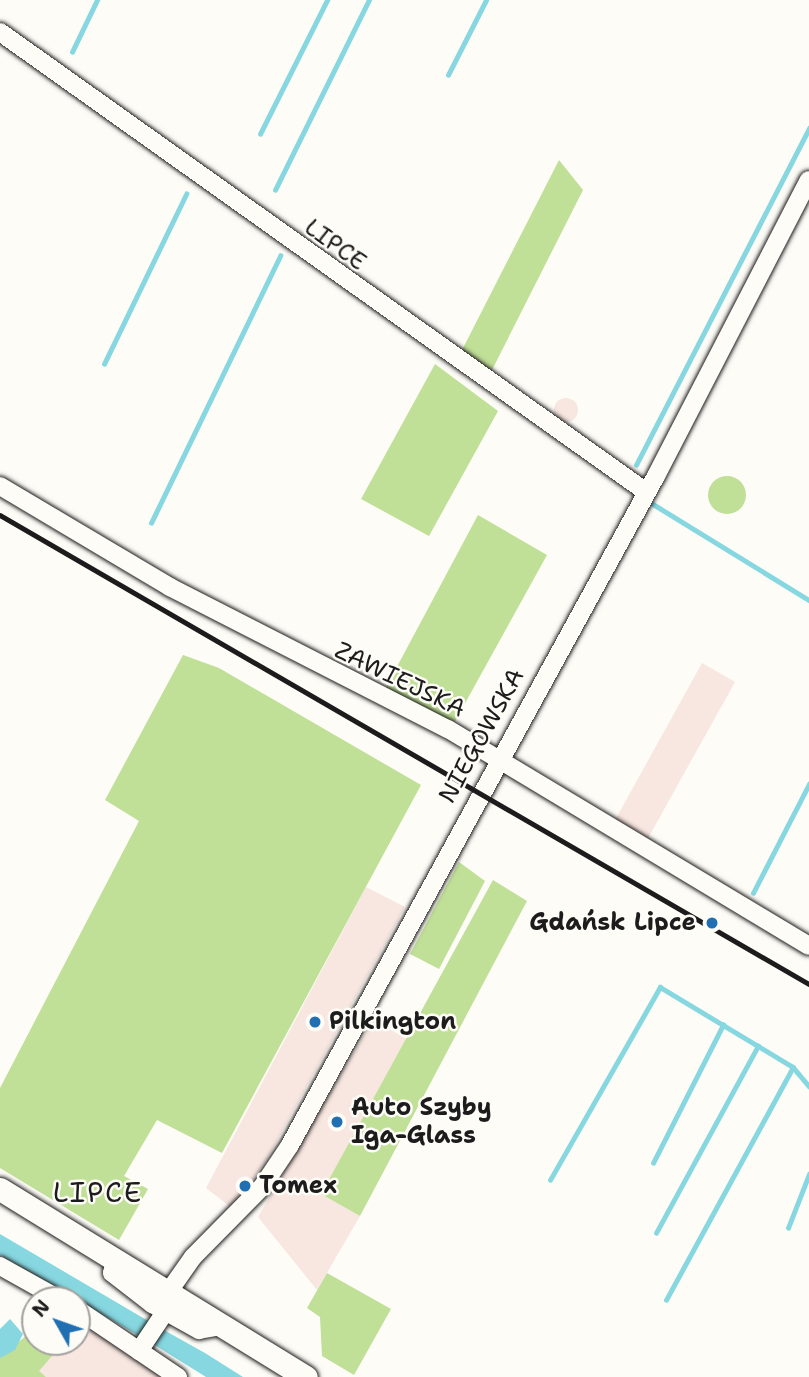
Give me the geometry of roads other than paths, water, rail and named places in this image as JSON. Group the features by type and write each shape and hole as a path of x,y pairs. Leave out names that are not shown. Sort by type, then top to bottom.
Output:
{"main road":[{"path":"0,1189 115,1261 164,1310 222,1326 306,1377"}],"street":[{"name":"LIPCE","path":"0,32 645,491"},
{"name":"NIEGOWSKA","path":"142,1347 164,1310 284,1155 645,491 809,180"},
{"name":"ZAWIEJSKA","path":"0,486 170,587 448,729 497,761 809,946"},
{"path":"0,1266 36,1286"},
{"path":"91,1317 142,1347 178,1377"}],"water":[{"path":"0,1234 89,1286 53,1286 0,1255"},
{"path":"91,1287 150,1322 141,1337 91,1308"},
{"path":"10,1319 21,1332 21,1338 15,1350 0,1358 0,1329"},
{"path":"162,1329 243,1377 206,1377 153,1344"}],"waterway":[{"path":"72,52 97,0"},
{"path":"260,134 327,0"},
{"path":"275,190 369,0"},
{"path":"448,75 486,0"},
{"path":"636,465 809,128"},
{"path":"104,364 186,194"},
{"path":"151,523 280,256"},
{"path":"653,504 809,600"},
{"path":"753,893 809,784"},
{"path":"550,1180 660,987 793,1067 809,1086"},
{"path":"653,1163 723,1025"},
{"path":"656,1233 758,1046"},
{"path":"666,1300 793,1067"},
{"path":"788,1228 809,1174"}],"railway":[{"path":"0,515 809,984"}],"place":[{"name":"Gdańsk Lipce","path":"712,923"},
{"name":"Pilkington","path":"315,1022"},
{"name":"Auto Szyby Iga-Glass","path":"337,1122"},
{"name":"Tomex","path":"245,1186"}],"district":[{"name":"LIPCE","path":"98,1192"}]}
